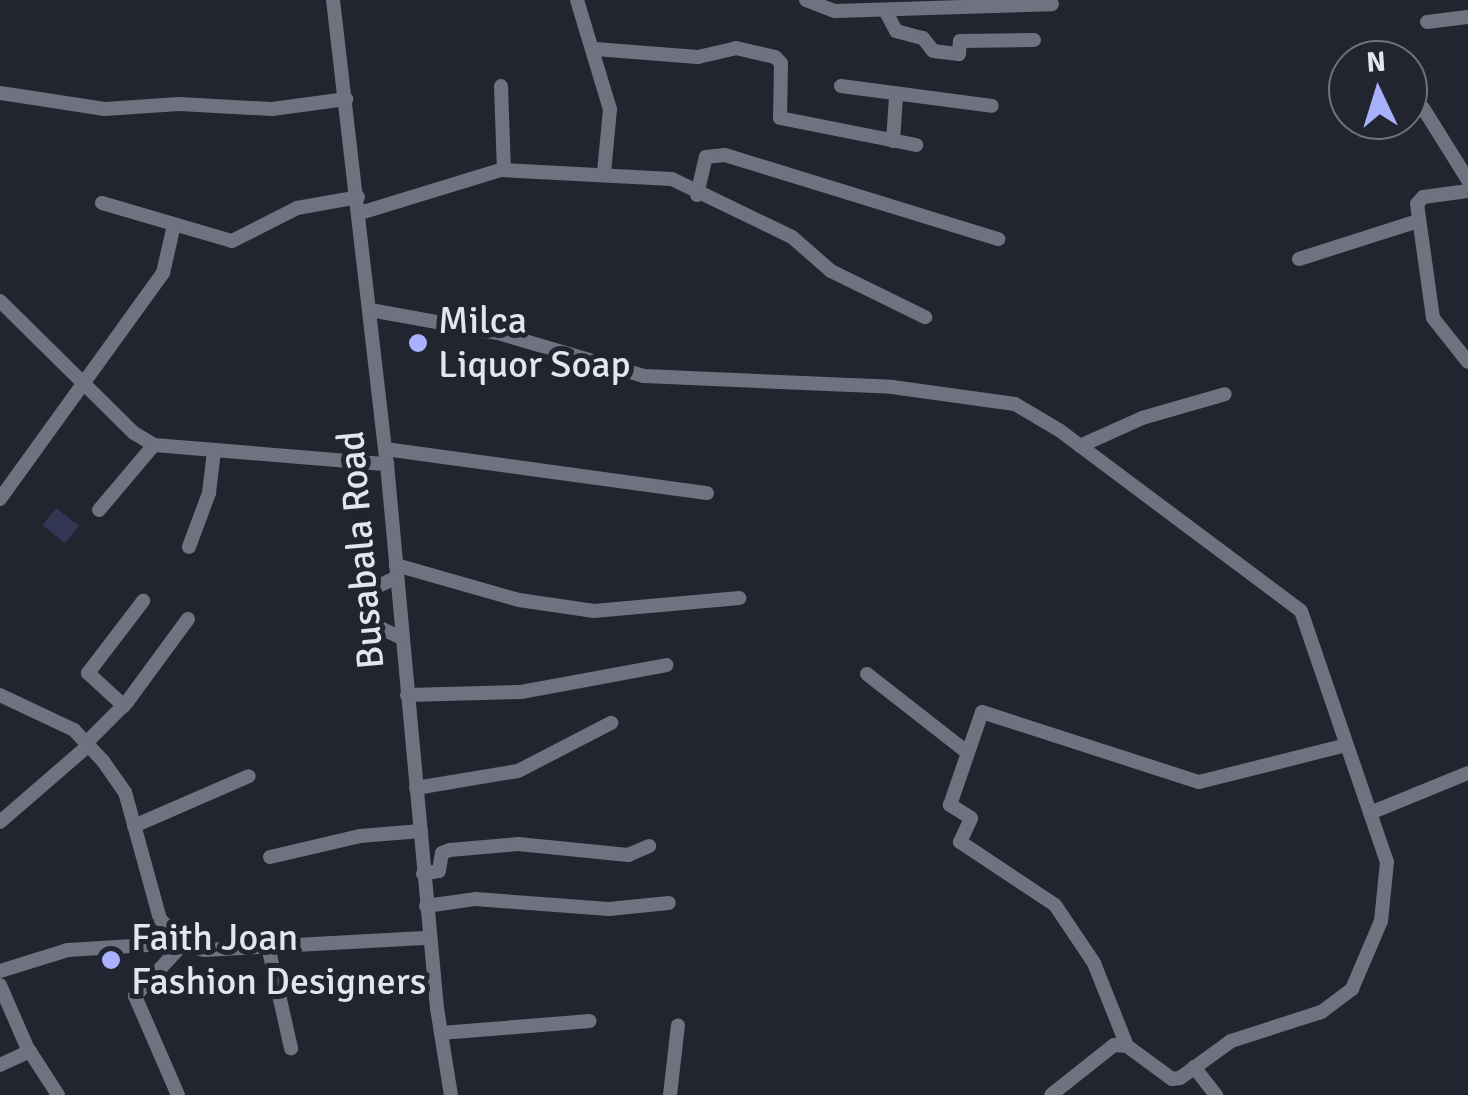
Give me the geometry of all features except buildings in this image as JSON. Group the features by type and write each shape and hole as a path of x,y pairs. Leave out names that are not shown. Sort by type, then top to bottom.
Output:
{"street":[{"name":"Busabala Road","path":"333,0 386,457 429,938 448,1094"},
{"path":"577,0 595,49 610,110 604,172"},
{"path":"806,0 835,11 886,12 1052,4"},
{"path":"886,12 896,31 923,38 932,50 959,54 960,41 1034,40"},
{"path":"1428,22 1468,17"},
{"path":"595,49 698,57 736,48 775,58 781,63 780,118 916,145"},
{"path":"501,86 504,170"},
{"path":"841,86 896,97 992,106"},
{"path":"0,93 105,109 179,104 272,109 346,99"},
{"path":"893,141 896,97"},
{"path":"1428,117 1468,180"},
{"path":"698,194 706,157 725,155 998,240"},
{"path":"102,203 232,242 297,208 359,205 504,170 604,172 672,179 792,237 831,271 925,317"},
{"path":"1468,191 1419,198 1418,222 1433,318 1468,362"},
{"path":"1299,258 1418,222"},
{"path":"0,499 163,273 174,225"},
{"path":"0,301 85,380 134,433 154,445 214,452 386,457 707,493"},
{"path":"370,310 498,333 644,376 995,398 1036,415 1300,611 1346,744 1370,814 1389,881 1381,921 1352,990 1321,1012 1231,1041 1172,1079 1127,1046 1094,964 1055,906 960,842 971,818 950,804 967,752 987,710 1199,782 1346,744"},
{"path":"1080,446 1142,418 1224,394"},
{"path":"100,510 154,445"},
{"path":"188,546 209,493 214,452"},
{"path":"402,638 376,626 367,609 368,591 396,571 519,600 594,611 739,598"},
{"path":"124,706 88,673 143,601"},
{"path":"0,822 124,706 188,619"},
{"path":"407,695 521,692 667,665"},
{"path":"866,674 967,752"},
{"path":"0,695 48,715 87,744 125,792 142,871 170,931 183,944"},
{"path":"416,788 518,771 611,723"},
{"path":"1370,814 1468,773"},
{"path":"134,826 248,776"},
{"path":"270,857 360,836 421,831"},
{"path":"424,874 439,871 442,853 482,846 518,844 628,855 648,846"},
{"path":"426,906 474,899 608,909 669,903"},
{"path":"0,970 68,950 148,945 170,931"},
{"path":"158,944 183,944 204,950 429,938"},
{"path":"162,1095 176,1090 135,996 183,944"},
{"path":"268,946 291,1048"},
{"path":"0,985 30,1051 58,1095"},
{"path":"441,1033 590,1021"},
{"path":"670,1095 678,1026"},
{"path":"1051,1095 1106,1048 1127,1046"},
{"path":"0,1065 30,1051"},
{"path":"1194,1067 1216,1095"}],"shaded area":[{"path":"56,508 79,526 65,543 42,525"}],"place":[{"name":"Milca Liquor Soap","path":"418,343"},
{"name":"Faith Joan Fashion Designers","path":"111,960"}]}
